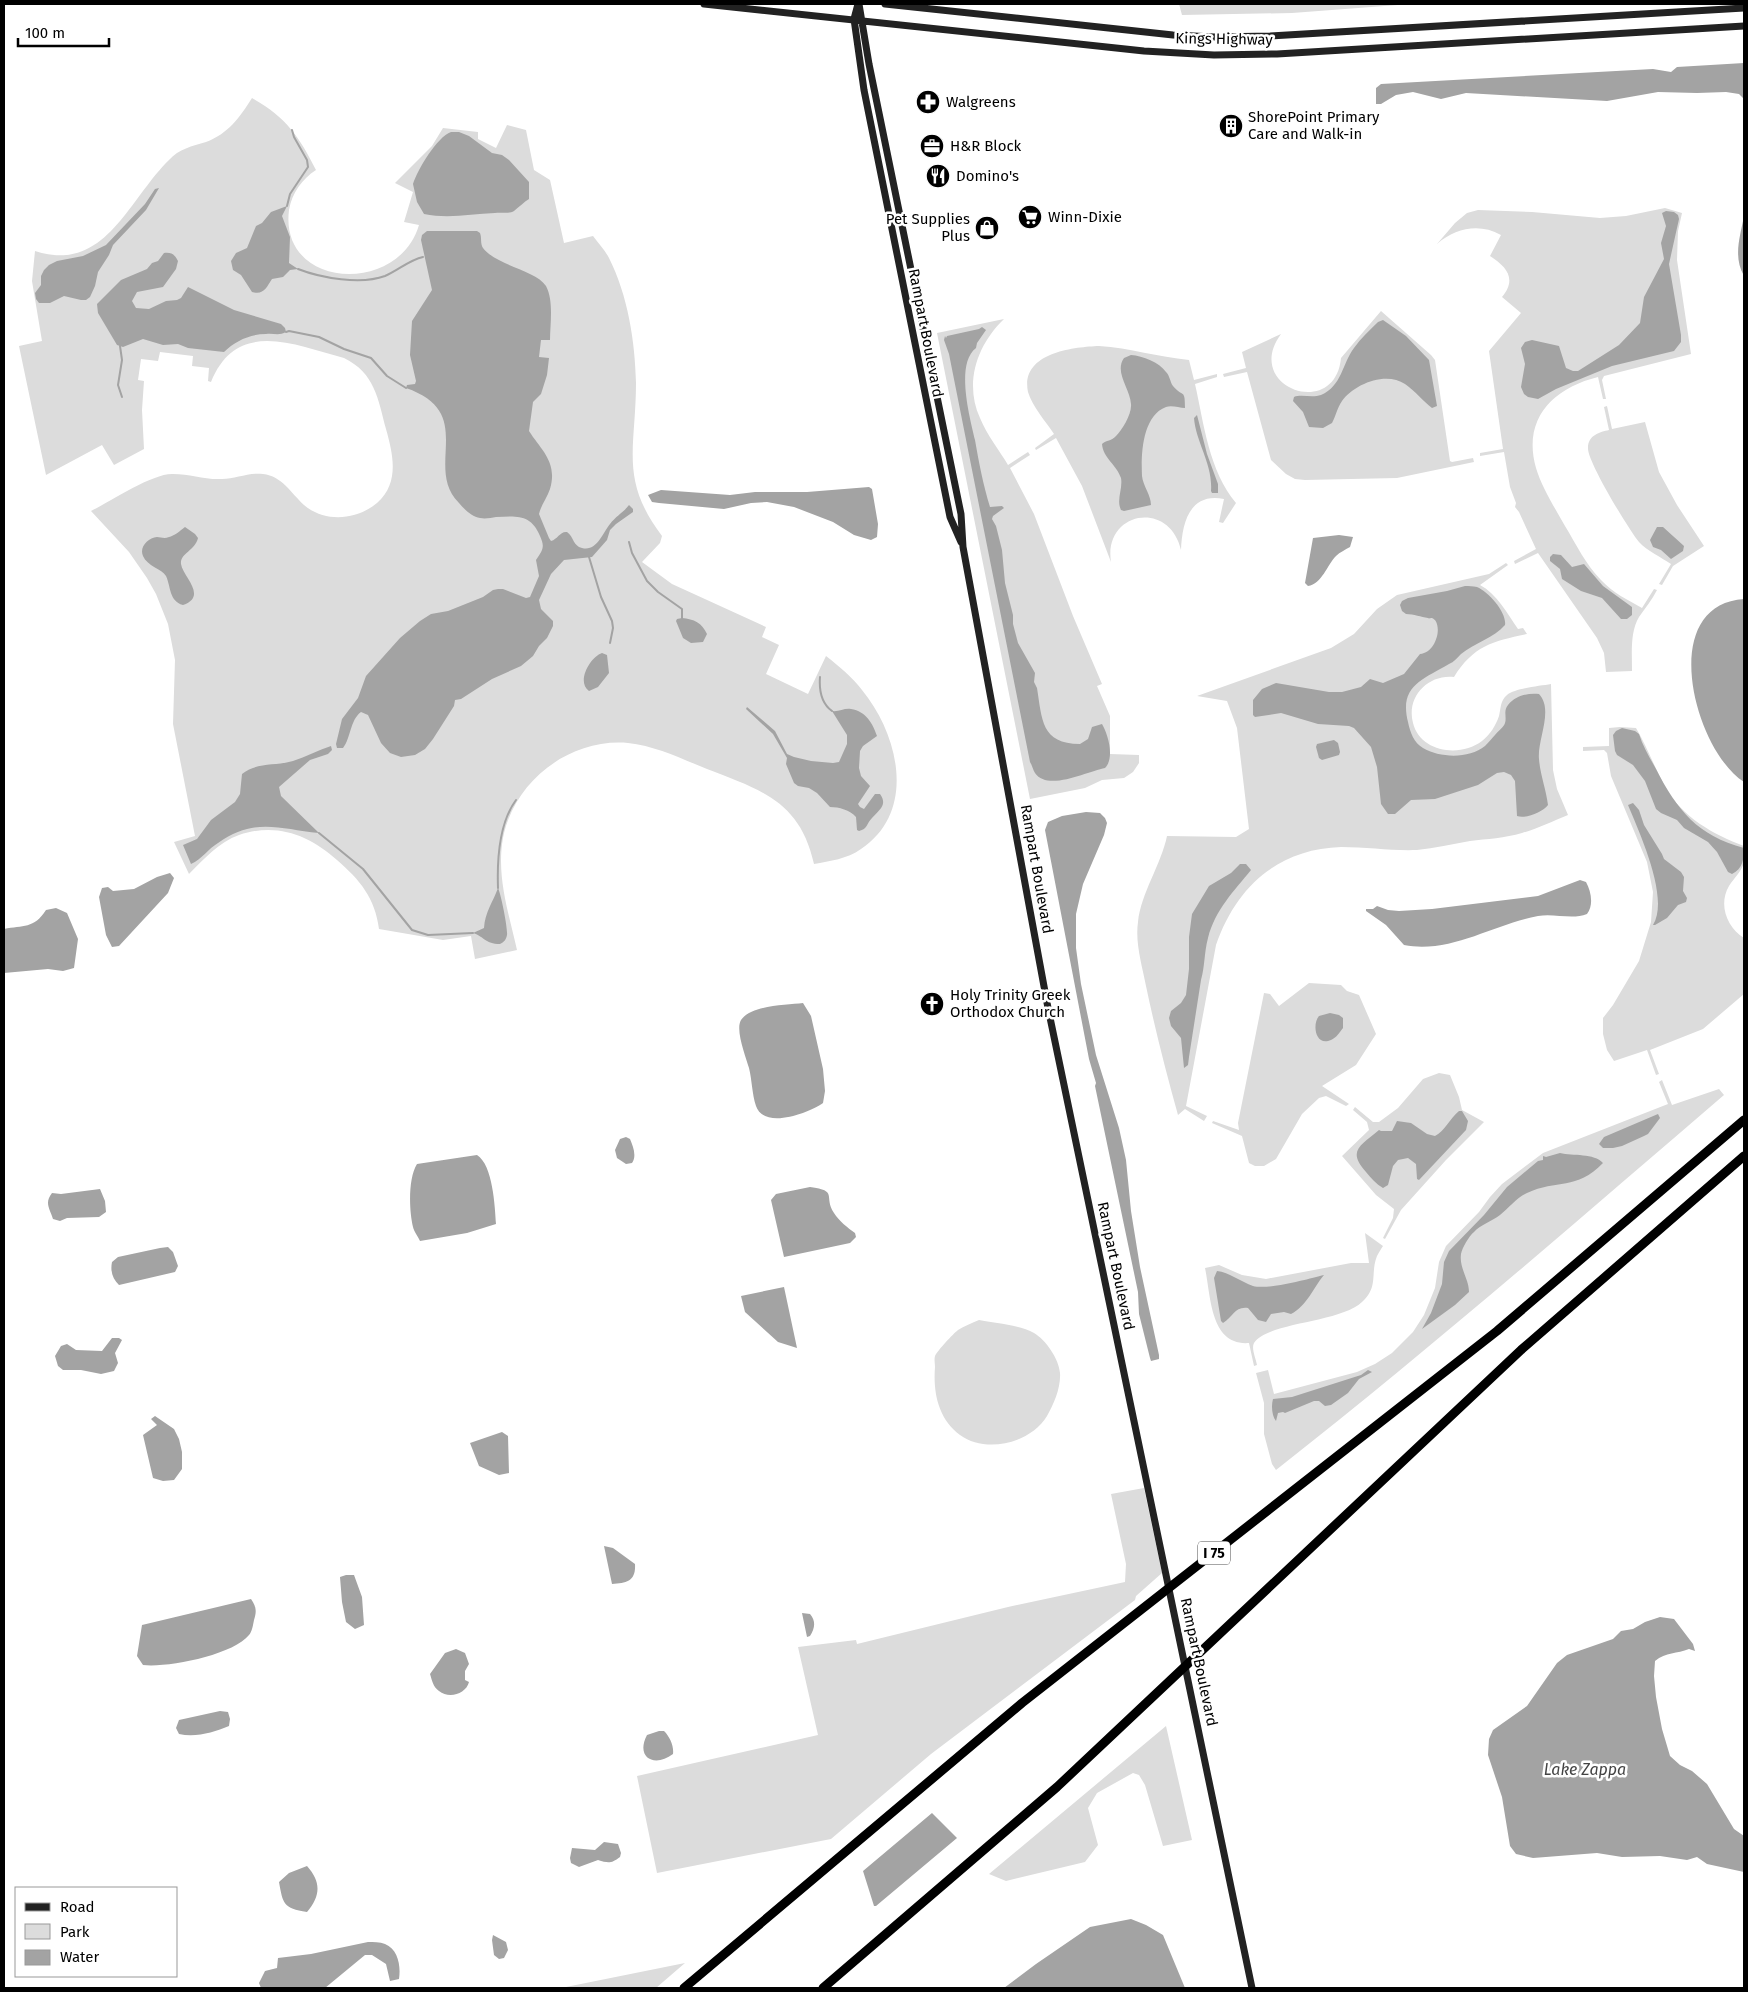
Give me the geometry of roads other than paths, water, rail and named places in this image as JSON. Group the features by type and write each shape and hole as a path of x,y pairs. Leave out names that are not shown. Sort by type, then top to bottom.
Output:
{"highway":[{"name":"I 75","path":"684,1988 1022,1703 1497,1331 1744,1120"},
{"path":"823,1988 1058,1787 1520,1350 1744,1156"}],"street":[{"name":"Kings Highway","path":"704,4 1144,51 1223,55 1284,54 1744,26"},
{"name":"Rampart Boulevard","path":"859,4 854,19 860,66 950,517 963,547"},
{"name":"Rampart Boulevard","path":"859,4 869,64 960,514 963,547 1048,1008 1252,1988"},
{"name":"Kings Highway","path":"885,4 1137,32 1214,37 1284,35 1744,8"}],"water":[{"path":"1744,63 1744,99 1739,94 1726,92 1658,92 1607,101 1466,93 1441,99 1413,92 1396,95 1381,104 1376,104 1376,88 1381,84 1653,69 1671,72 1677,67"},
{"path":"451,132 459,132 469,136 492,153 502,155 509,160 529,182 529,199 510,212 451,216 424,214 417,202 413,184 419,170 434,147"},
{"path":"159,188 146,210 113,245 98,272 90,297 86,300 81,300 64,296 50,303 39,303 35,293 41,285 41,276 44,270 49,265 57,261 83,256 106,245 145,204 155,189"},
{"path":"287,206 282,216 290,237 289,263 298,269 290,270 283,277 272,279 262,292 252,292 241,275 233,270 231,261 236,253 247,248 256,226 262,223 271,212"},
{"path":"1666,211 1674,212 1678,215 1679,219 1669,264 1681,342 1674,351 1612,366 1556,389 1538,399 1524,394 1521,387 1525,364 1521,348 1525,342 1532,340 1559,346 1566,368 1578,371 1619,345 1640,323 1644,297 1664,259 1661,243 1666,226 1662,213"},
{"path":"1744,216 1744,276 1738,254"},
{"path":"427,231 477,231 480,233 483,248 489,254 506,264 534,276 546,286 551,305 550,340 541,340 539,357 549,358 547,375 541,394 533,402 529,431 547,457 552,471 550,489 539,514 551,541 567,532 579,547 592,547 612,521 629,505 633,512 610,530 607,540 592,557 564,560 551,574 539,600 541,609 553,621 553,626 547,638 533,656 521,666 492,679 461,699 455,700 454,706 425,749 415,755 401,757 390,753 381,743 368,715 361,712 357,715 346,744 343,748 337,748 336,744 342,719 358,698 366,676 400,638 431,614 448,611 498,589 503,589 526,598 530,597 539,576 536,560 543,546 536,529 528,520 510,516 480,518 471,514 461,505 449,489 446,473 445,426 440,411 427,399 406,388 407,385 415,384 416,381 410,355 412,321 432,290 421,240 422,235"},
{"path":"164,253 173,254 176,257 178,261 176,269 163,287 137,292 132,301 136,308 149,309 166,301 177,300 181,298 188,287 234,310 281,324 286,332 249,337 238,341 224,352 188,348 178,344 163,345 143,339 123,347 117,345 98,313 97,304 121,280 147,269 152,263 158,261"},
{"path":"1383,320 1406,336 1429,360 1437,406 1432,408 1409,387 1397,380 1380,379 1362,385 1347,395 1340,404 1332,423 1323,428 1309,427 1303,412 1293,401 1294,397 1318,396 1328,391 1338,380 1350,354 1357,344 1378,322"},
{"path":"982,327 986,330 977,343 966,366 966,392 981,473 990,507 1002,506 1004,508 993,516 992,519 996,526 1002,550 1005,583 1018,643 1035,673 1034,682 1037,688 1040,710 1046,728 1051,734 1058,740 1080,744 1088,739 1092,727 1102,724 1110,746 1110,758 1105,768 1058,781 1049,781 1041,778 1035,773 1030,762 949,354 944,340 945,336 946,338 947,336"},
{"path":"1131,355 1150,360 1163,368 1176,390 1184,395 1185,408 1166,407 1152,419 1145,437 1142,467 1142,476 1151,505 1124,511 1121,510 1119,502 1121,478 1105,453 1102,444 1113,439 1130,412 1130,398 1123,381 1121,363 1124,358"},
{"path":"1197,415 1207,454 1218,484 1218,493 1212,493 1211,491 1207,463 1195,427 1194,418"},
{"path":"869,487 872,489 878,524 877,537 871,540 854,535 833,522 794,507 767,502 751,503 724,509 652,502 648,495 661,490 730,495 755,492 807,492"},
{"path":"185,527 198,538 194,546 181,560 183,569 194,592 194,597 183,605 175,600 166,576 145,559 142,549 150,539 157,537 166,538"},
{"path":"1657,527 1663,527 1684,546 1683,551 1671,559 1661,550 1653,547 1650,540"},
{"path":"1339,535 1353,537 1350,547 1336,556 1317,582 1308,586 1305,583 1313,538"},
{"path":"1553,554 1561,555 1572,567 1584,564 1603,586 1632,607 1632,615 1627,619 1621,619 1602,598 1581,591 1562,579 1560,569 1550,561 1550,557"},
{"path":"1465,586 1477,587 1492,598 1503,615 1505,625 1415,686 1407,700 1406,710 1410,730 1417,743 1430,751 1454,756 1471,753 1485,746 1503,726 1506,709 1511,702 1522,695 1539,694 1545,708 1545,717 1539,759 1548,805 1542,810 1529,816 1517,816 1515,781 1511,775 1504,772 1497,773 1478,785 1435,799 1411,800 1395,814 1388,814 1381,804 1377,767 1371,747 1354,728 1318,724 1281,713 1255,717 1253,715 1253,700 1262,689 1276,683 1329,692 1342,692 1361,687 1370,679 1383,683 1404,674 1420,654 1426,652 1435,643 1438,631 1437,625 1432,618 1406,614 1402,611 1400,605 1402,601 1408,598"},
{"path":"1744,599 1744,782 1726,765 1711,741 1699,712 1692,681 1692,651 1700,626 1717,607"},
{"path":"682,618 690,619 703,627 707,634 703,642 691,643 683,638 676,621"},
{"path":"602,653 607,655 609,673 598,687 589,691 585,687 584,682 586,670 593,659"},
{"path":"747,707 775,731 787,754 811,761 833,763 839,762 847,744 847,735 832,711 851,709 865,715 877,736 863,746 860,751 859,768 861,776 870,786 858,804 864,809 875,794 880,794 883,804 865,828 857,830 856,817 851,812 830,807 817,793 794,783 786,764 787,758 773,734 746,709"},
{"path":"1622,728 1639,734 1672,797 1701,829 1728,843 1744,848 1742,863 1736,872 1732,874 1728,872 1717,852 1708,842 1684,828 1677,820 1656,809 1645,781 1633,765 1617,755 1615,751 1613,735"},
{"path":"1334,740 1338,743 1339,755 1322,760 1319,758 1317,744"},
{"path":"331,746 332,750 328,754 310,760 279,787 281,796 319,833 256,827 231,835 191,864 183,845 197,839 211,820 235,802 240,794 242,774 260,766 287,763"},
{"path":"1633,803 1639,810 1644,825 1664,859 1681,872 1684,877 1683,891 1687,898 1686,902 1678,905 1667,918 1655,925 1653,925 1657,913 1658,899 1655,882 1651,865 1628,805"},
{"path":"1086,812 1100,813 1107,823 1104,835 1083,884 1076,914 1076,948 1081,984 1096,1055 1119,1128 1126,1160 1131,1211 1140,1267 1159,1355 1159,1359 1151,1361 1139,1314 1138,1292 1095,1086 1096,1083 1089,1059 1045,830 1048,822 1062,816"},
{"path":"1240,864 1246,864 1251,870 1226,901 1211,928 1188,1065 1184,1068 1181,1038 1171,1026 1169,1018 1171,1011 1181,1003 1186,995 1192,914 1209,886 1231,873"},
{"path":"170,873 174,878 168,893 119,946 112,947 106,935 99,897 102,888 108,887 113,891 134,889 157,877"},
{"path":"1580,880 1586,882 1590,894 1591,902 1587,914 1581,916 1538,916 1455,942 1438,945 1421,947 1404,945 1386,925 1366,911 1366,909 1373,909 1377,906 1399,911 1432,909 1538,896"},
{"path":"498,888 507,932 504,942 500,944 488,942 473,933 484,928 488,912"},
{"path":"56,908 67,913 78,939 74,968 63,971 48,969 4,973 4,929 28,925 42,916 46,910"},
{"path":"803,1003 811,1016 823,1069 825,1091 823,1103 798,1115 777,1118 768,1117 761,1113 756,1106 749,1068 740,1037 739,1024 746,1015 753,1011"},
{"path":"1330,1013 1343,1018 1343,1028 1333,1039 1321,1040 1316,1034 1317,1020 1319,1016"},
{"path":"1459,1111 1462,1111 1468,1121 1466,1130 1419,1180 1417,1179 1416,1164 1408,1158 1398,1160 1393,1166 1388,1185 1383,1188 1374,1181 1357,1158 1357,1153 1362,1144 1379,1130 1392,1131 1397,1121 1411,1123 1427,1134 1435,1136 1442,1131"},
{"path":"1658,1114 1660,1118 1648,1134 1613,1148 1603,1148 1599,1144 1604,1137"},
{"path":"626,1137 630,1139 634,1154 632,1163 626,1164 617,1158 615,1150 620,1139"},
{"path":"1560,1153 1589,1156 1603,1163 1584,1178 1548,1186 1523,1195 1500,1215 1472,1234 1461,1254 1461,1264 1469,1292 1455,1305 1422,1329 1431,1313 1442,1284 1444,1262 1449,1251 1484,1215 1507,1187 1538,1161 1543,1160 1543,1156 1546,1157"},
{"path":"477,1155 487,1168 490,1177 496,1224 467,1233 420,1241 414,1231 410,1204 412,1178 417,1164"},
{"path":"810,1187 824,1190 829,1195 834,1213 841,1222 855,1233 856,1237 850,1243 784,1257 771,1200 776,1194"},
{"path":"100,1189 105,1201 106,1212 99,1217 67,1218 60,1221 53,1219 48,1203 52,1193 61,1194"},
{"path":"168,1247 173,1252 178,1266 175,1272 119,1285 117,1283 111,1266 112,1262 118,1257"},
{"path":"1217,1271 1226,1273 1253,1286 1260,1287 1289,1284 1324,1275 1306,1302 1291,1314 1284,1312 1271,1314 1266,1322 1258,1320 1248,1308 1244,1308 1237,1310 1223,1323 1221,1321 1214,1278"},
{"path":"784,1287 797,1348 778,1342 745,1312 741,1296"},
{"path":"112,1338 122,1340 115,1353 118,1363 114,1371 101,1374 81,1370 63,1370 58,1366 55,1356 61,1346 67,1344 76,1350 102,1351"},
{"path":"1368,1370 1372,1372 1359,1379 1348,1393 1331,1405 1325,1406 1319,1401 1314,1401 1285,1413 1278,1413 1276,1421 1272,1411 1273,1399 1292,1397 1361,1375"},
{"path":"155,1416 174,1429 179,1439 182,1452 182,1469 174,1480 163,1481 153,1478 143,1435 157,1425 151,1419"},
{"path":"502,1432 508,1436 509,1473 499,1475 479,1466 470,1443"},
{"path":"604,1546 613,1548 635,1564 634,1574 630,1580 612,1584"},
{"path":"354,1575 362,1597 364,1625 355,1629 346,1622 342,1602 340,1577"},
{"path":"251,1599 256,1611 251,1632 241,1642 229,1649 199,1659 154,1665 143,1665 137,1656 142,1625"},
{"path":"802,1613 810,1614 814,1622 812,1633 807,1637"},
{"name":"Lake Zappa","path":"1660,1617 1674,1619 1693,1644 1695,1651 1689,1649 1663,1656 1655,1661 1656,1697 1662,1729 1670,1756 1707,1784 1734,1829 1744,1836 1744,1872 1707,1864 1697,1857 1687,1860 1660,1856 1622,1857 1597,1853 1533,1858 1516,1854 1510,1846 1502,1797 1488,1755 1489,1739 1493,1730 1527,1706 1557,1663 1567,1655 1613,1639 1621,1631 1633,1629 1645,1622"},
{"path":"456,1649 465,1653 469,1664 465,1671 465,1680 469,1682 461,1692 447,1695 435,1687 430,1674 445,1653"},
{"path":"220,1711 228,1712 229,1726 198,1735 179,1734 176,1728 179,1720"},
{"path":"664,1731 668,1736 673,1754 660,1760 654,1760 645,1755 643,1750 644,1743 647,1735"},
{"path":"932,1813 957,1838 874,1906 863,1871"},
{"path":"604,1842 618,1844 621,1853 620,1857 612,1862 598,1860 579,1867 571,1863 572,1848 595,1850"},
{"path":"307,1866 315,1878 318,1889 315,1900 307,1912 293,1909 286,1904 283,1900 279,1882 289,1873"},
{"path":"1131,1919 1163,1935 1185,1988 1004,1988 1090,1927"},
{"path":"493,1935 506,1942 508,1950 504,1958 499,1959 494,1955"},
{"path":"368,1942 383,1943 393,1950 398,1959 399,1979 390,1981 386,1964 372,1955 365,1955 325,1988 261,1988 259,1983 265,1971 277,1968 278,1958 311,1954"}],"waterway":[{"path":"287,206 290,194 308,167 307,160 292,130"},
{"path":"298,269 329,278 365,280 385,276 413,260 423,257"},
{"path":"286,332 319,337 344,349 371,358 387,376 406,388"},
{"path":"120,346 122,360 118,385 122,397"},
{"path":"629,542 632,553 647,581 658,592 682,609 682,618"},
{"path":"589,557 601,597 612,621 613,628 610,643"},
{"path":"820,677 822,696 825,704 832,711"},
{"path":"498,888 500,842 510,809 516,800"},
{"path":"319,833 363,869 412,930 428,935 473,933"}],"place":[{"name":"Walgreens","path":"928,102"},
{"name":"ShorePoint Primary Care and Walk-in","path":"1231,126"},
{"name":"H&R Block","path":"932,146"},
{"name":"Domino's","path":"938,176"},
{"name":"Winn-Dixie","path":"1030,217"},
{"name":"Pet Supplies Plus","path":"987,228"},
{"name":"Holy Trinity Greek Orthodox Church","path":"932,1004"}]}
